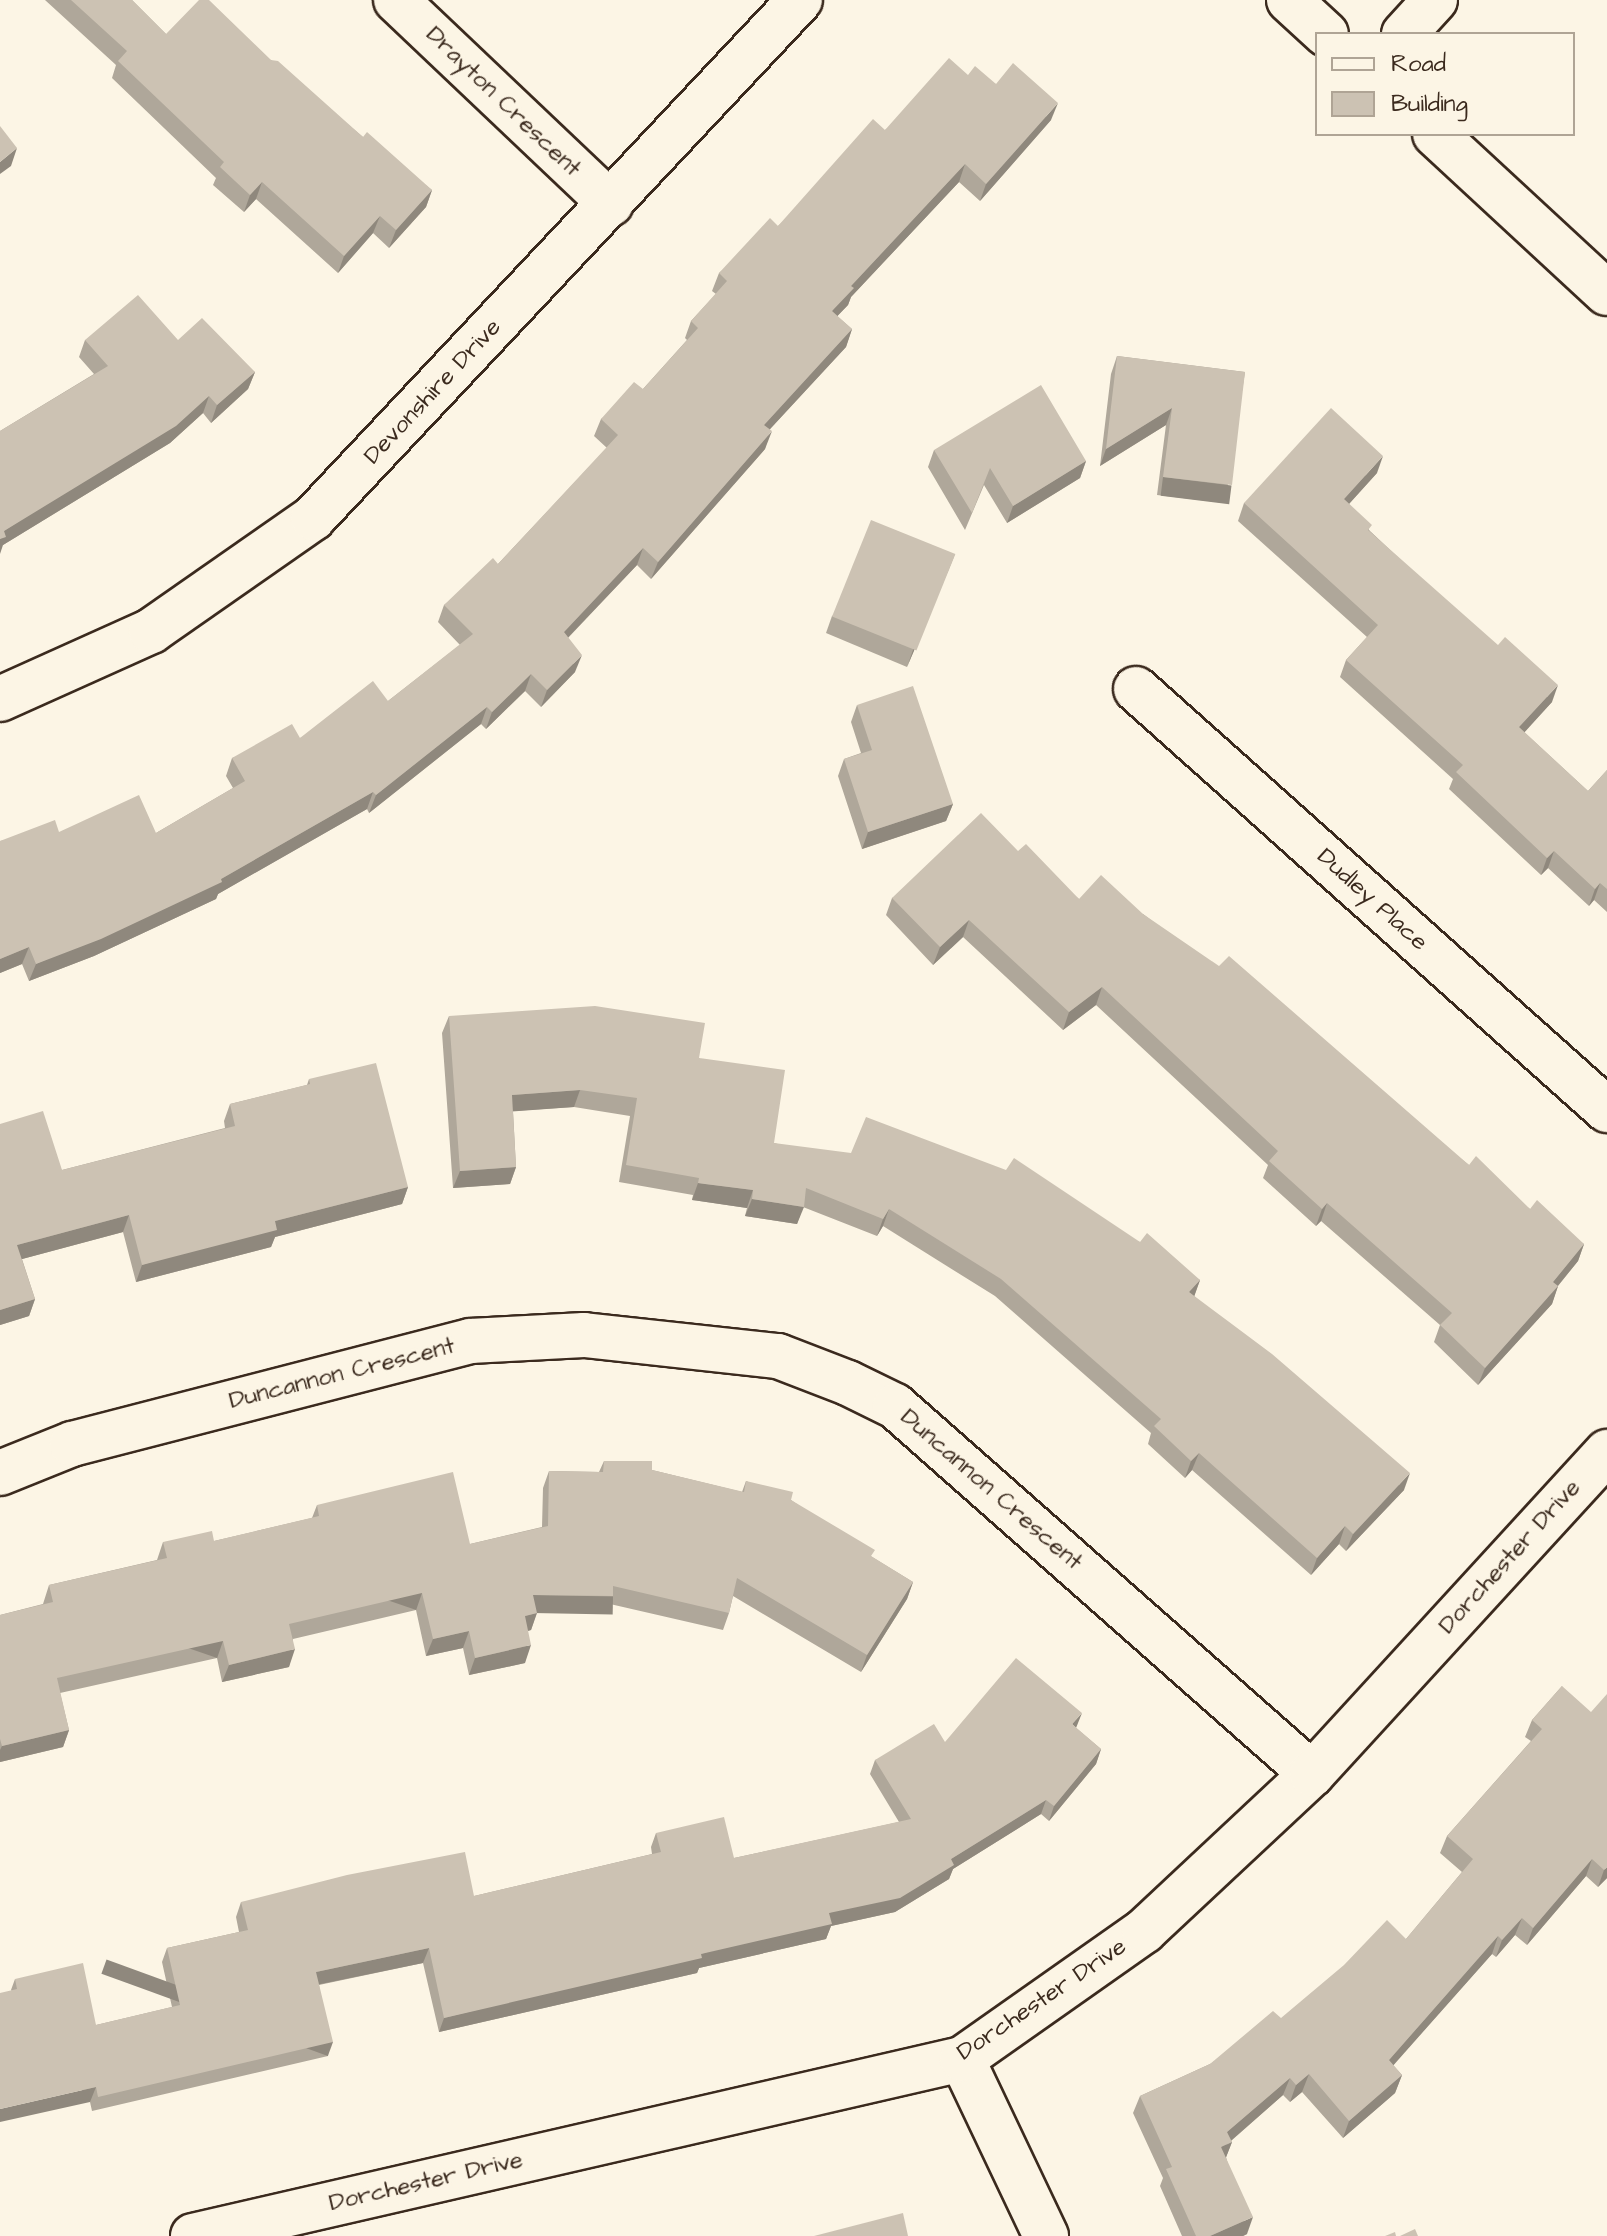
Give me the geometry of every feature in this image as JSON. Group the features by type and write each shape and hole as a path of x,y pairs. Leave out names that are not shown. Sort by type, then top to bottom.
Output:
{"street":[{"name":"Drayton Crescent","path":"396,0 611,204"},
{"name":"Devonshire Drive","path":"0,699 151,631 313,518 800,0"},
{"path":"1289,0 1324,32"},
{"path":"1406,32 1435,0"},
{"path":"1437,136 1607,293"},
{"name":"Dudley Place","path":"1136,689 1607,1110"},
{"name":"Duncannon Crescent","path":"0,1473 72,1444 470,1341 584,1335 778,1356 848,1383 895,1406 1312,1774"},
{"name":"Dorchester Drive","path":"193,2236 307,2223 962,2059 1144,1931 1312,1774 1607,1452"},
{"path":"962,2059 1046,2236"}],"building":[{"path":"71,0 132,0 166,34 199,0 209,0 271,60 278,61 363,137 367,132 432,190 396,230 380,216 344,256 262,182 250,195 220,167 224,162 118,61 127,51"},
{"path":"949,58 968,75 975,66 996,84 1013,63 1058,103 986,184 965,164 851,286 854,288 832,311 852,329 764,425 772,431 658,562 643,548 564,632 582,655 547,690 531,674 492,712 487,707 376,795 373,792 221,879 222,882 101,939 36,964 29,947 0,959 0,841 55,820 59,832 139,795 156,833 245,781 232,758 292,724 300,738 373,681 388,701 473,634 444,605 493,558 498,564 618,435 601,419 634,382 643,389 698,328 691,321 727,281 719,273 770,218 778,226 873,119 885,130"},
{"path":"0,126 17,148 0,162"},
{"path":"138,295 178,340 202,318 255,372 217,405 209,396 176,426 4,531 6,537 0,539 0,431 108,366 85,340"},
{"path":"1117,356 1245,372 1232,485 1163,477 1172,408 1106,449"},
{"path":"1041,385 1086,461 1013,506 990,468 972,513 934,450"},
{"path":"1331,408 1383,456 1344,499 1372,525 1368,530 1498,645 1505,637 1558,685 1519,727 1588,791 1607,770 1607,889 1600,883 1595,889 1554,851 1547,858 1456,772 1463,765 1346,660 1378,625 1244,503"},
{"path":"871,520 955,554 916,651 832,616"},
{"path":"913,686 953,804 868,832 844,759 872,750 857,705"},
{"path":"981,813 1018,851 1026,844 1079,899 1101,875 1143,914 1219,966 1229,956 1469,1165 1476,1156 1530,1209 1537,1200 1584,1244 1553,1282 1558,1286 1485,1368 1440,1325 1452,1313 1327,1203 1322,1209 1269,1161 1278,1151 1102,987 1069,1012 969,920 940,947 892,898"},
{"path":"595,1006 705,1023 699,1058 785,1070 774,1143 851,1153 866,1117 1006,1170 1014,1158 1140,1242 1147,1233 1200,1280 1189,1292 1272,1354 1410,1473 1353,1534 1345,1526 1317,1558 1199,1453 1191,1461 1154,1426 1161,1419 1001,1279 889,1209 883,1219 806,1188 804,1207 752,1199 753,1190 698,1183 699,1178 626,1165 637,1098 580,1090 512,1095 516,1167 460,1171 449,1016"},
{"path":"376,1063 408,1187 275,1221 277,1230 142,1265 129,1215 17,1245 35,1299 0,1310 0,1124 43,1111 62,1170 235,1126 230,1104 310,1084 309,1079"},
{"path":"604,1461 652,1461 652,1470 744,1492 746,1481 793,1492 791,1500 875,1550 871,1556 913,1582 867,1655 737,1578 729,1613 613,1586 613,1596 533,1595 537,1613 525,1616 531,1645 475,1658 469,1631 433,1639 422,1593 289,1624 295,1649 229,1665 223,1641 57,1678 69,1730 2,1746 0,1615 53,1602 49,1585 167,1558 163,1542 212,1531 214,1541 319,1516 317,1505 453,1472 470,1544 548,1526 549,1471 603,1472"},
{"path":"1016,1658 1082,1713 1072,1724 1101,1749 1054,1806 1046,1800 951,1859 954,1865 900,1898 829,1913 832,1924 701,1954 702,1958 444,2018 429,1948 316,1972 333,2042 98,2097 96,2087 0,2109 0,1993 17,1989 15,1979 83,1963 96,2025 180,2005 167,1948 248,1930 241,1902 347,1875 465,1852 474,1896 661,1852 656,1833 724,1817 734,1858 911,1819 875,1760 934,1724 945,1742"},
{"path":"1562,1686 1591,1712 1607,1694 1607,1867 1604,1870 1592,1859 1533,1928 1522,1918 1502,1940 1498,1936 1389,2060 1402,2075 1349,2121 1309,2074 1296,2085 1290,2078 1227,2132 1232,2142 1221,2147 1253,2217 1210,2236 1196,2236 1166,2169 1172,2167 1140,2096 1210,2064 1273,2011 1281,2018 1344,1965 1387,1920 1406,1939 1473,1859 1447,1836 1542,1729 1532,1720"},
{"path":"903,2213 908,2236 814,2236"},
{"path":"1415,2229 1418,2236 1400,2236"}]}
